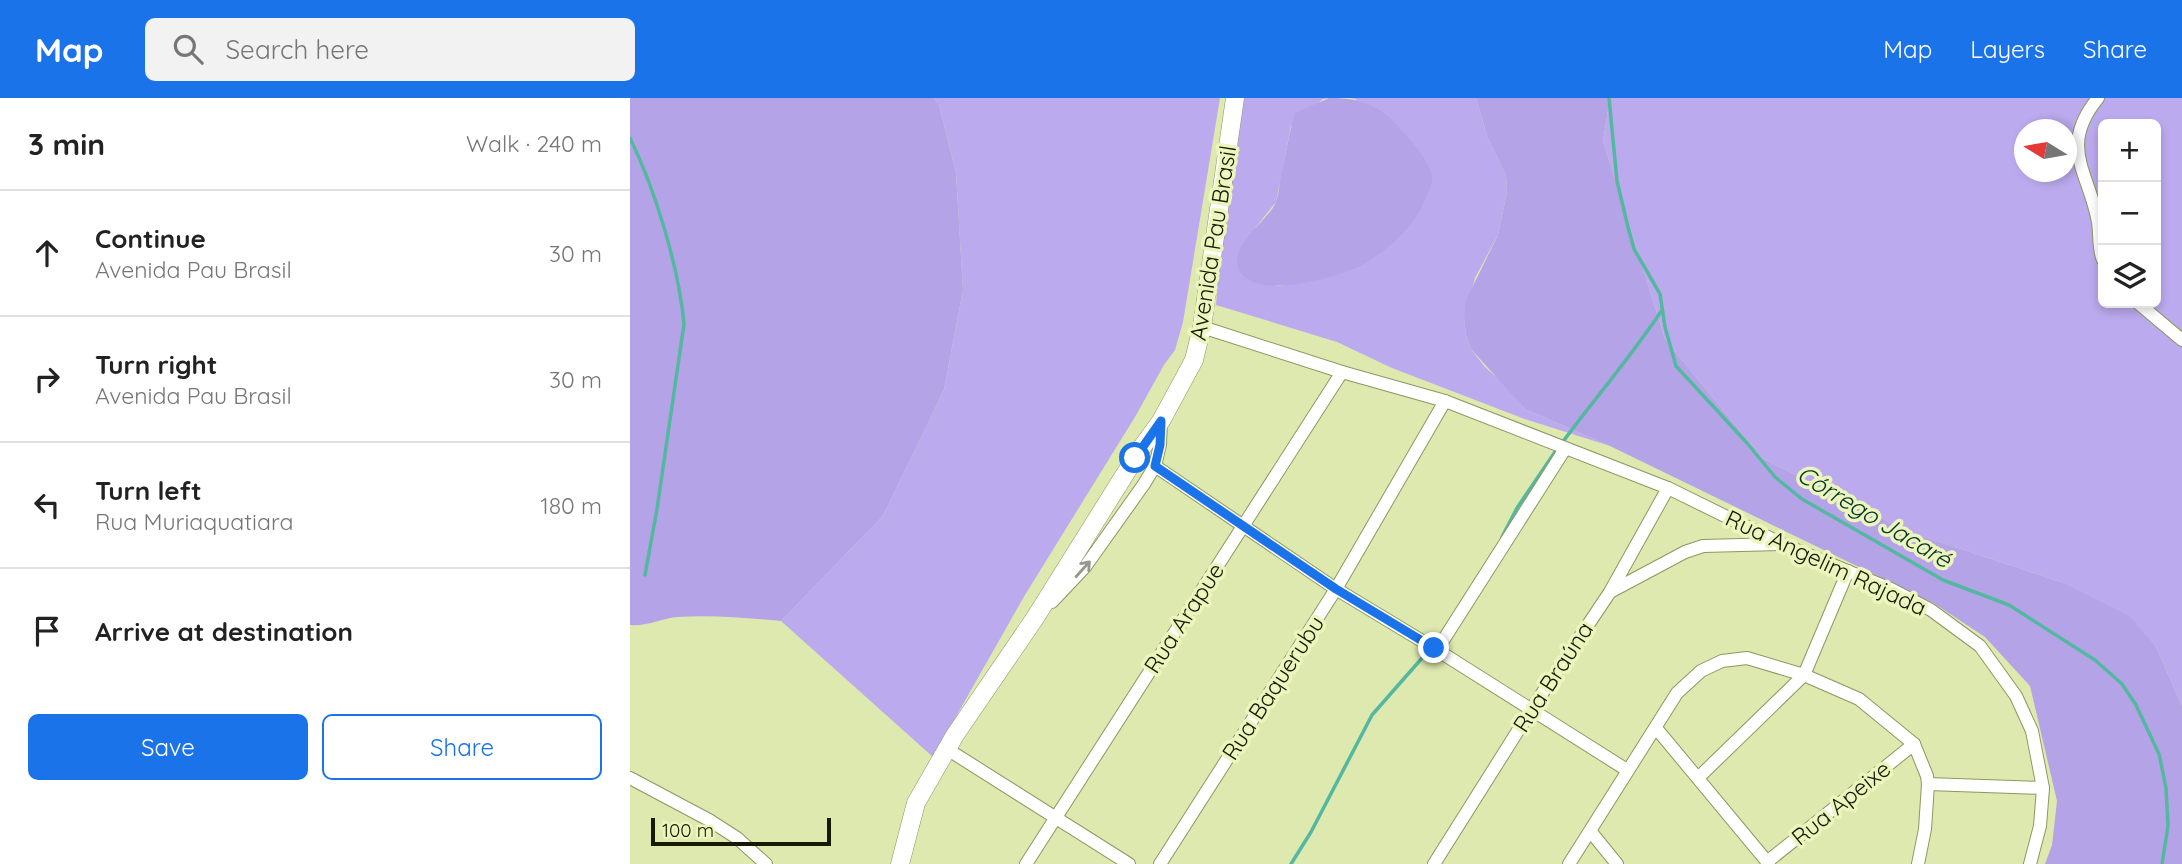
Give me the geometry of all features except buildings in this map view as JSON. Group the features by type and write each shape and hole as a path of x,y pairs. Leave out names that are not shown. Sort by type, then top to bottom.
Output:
{"main road":[{"name":"Avenida Pau Brasil","path":"900,864 916,803 947,750 1161,421 1195,360 1235,98"}],"street":[{"path":"2098,98 2083,122 2077,145 2098,221 2100,245"},
{"path":"2144,308 2182,340"},
{"path":"1202,327 1342,372 1445,401"},
{"name":"Rua Arapue","path":"1026,864 1342,372"},
{"name":"Rua Angelim Rajada","path":"1445,401 1668,488 1783,544 1891,589 1931,610 1980,646 2016,696 2032,731 2043,788 2040,826 2030,864"},
{"name":"Rua Baquerubu","path":"1160,864 1336,589 1445,401"},
{"name":"Avenida Pau Brasil","path":"1035,618 1099,550 1155,466 1160,445 1161,421"},
{"path":"1432,647 1560,447"},
{"path":"1155,466 1336,589 1627,770"},
{"name":"Rua Braúna","path":"1434,864 1531,710 1610,592 1668,488"},
{"path":"1610,592 1685,552 1703,546 1783,544"},
{"path":"1699,777 1804,675 1848,571"},
{"path":"1569,864 1677,693 1701,671 1722,661 1747,658 1804,675 1859,699 1914,744 1928,784 1926,829 1918,864"},
{"path":"1656,728 1768,863"},
{"name":"Rua Apeixe","path":"1768,863 1914,744"},
{"path":"947,750 1129,864"},
{"path":"632,778 737,838 766,864"},
{"path":"1928,784 2043,788"},
{"path":"1591,832 1616,864"}],"shaded area":[{"path":"630,98 934,98 939,105 956,173 963,290 944,390 883,516 781,621 691,616 630,625"},
{"path":"934,98 1220,98 1183,322 1175,350 1025,595 933,757 781,621 883,516 944,390 963,290 956,173 939,105"},
{"path":"1241,98 1329,98 1323,99 1291,126 1276,202 1255,228 1277,286 1331,276 1356,267 1380,253 1356,99 1350,98 1476,98 1487,136 1506,176 1507,192 1498,235 1475,278 1464,318 1471,349 1525,409 1610,446 1522,418 1392,368 1337,342 1216,305 1224,210"},
{"path":"1329,98 1364,102 1390,118 1425,160 1432,176 1430,189 1407,229 1384,251 1366,263 1337,275 1295,284 1274,286 1256,283 1243,276 1237,263 1240,248 1276,202 1295,113"},
{"path":"1476,98 1610,98 1603,141 1665,339 1762,458 1909,532 2061,582 2129,616 2156,647 2182,706 2182,864 2045,864 2052,845 2057,801 2030,686 1985,637 1935,604 1610,446 1525,409 1471,349 1466,335 1466,300 1498,235 1507,192 1506,176 1487,136"},
{"path":"1610,98 2182,98 2182,706 2156,647 2061,582 1909,532 1762,458 1665,339 1603,141"}],"waterway":[{"name":"Córrego Jacaré","path":"1609,98 1617,181 1627,223 1634,249 1660,294 1665,327 1676,366 1775,477 1802,499 1943,580 2009,605 2095,660 2122,684 2136,705 2159,754 2166,788 2168,826 2162,864"},
{"path":"630,138 664,229 677,278 684,324 645,575"},
{"path":"1562,443 1662,310"},
{"path":"1502,537 1517,508 1557,449"},
{"path":"1291,864 1311,832 1372,715 1430,649"}],"route":[{"path":"1135,458 1161,421 1160,445 1155,466 1336,589 1434,648"}]}
